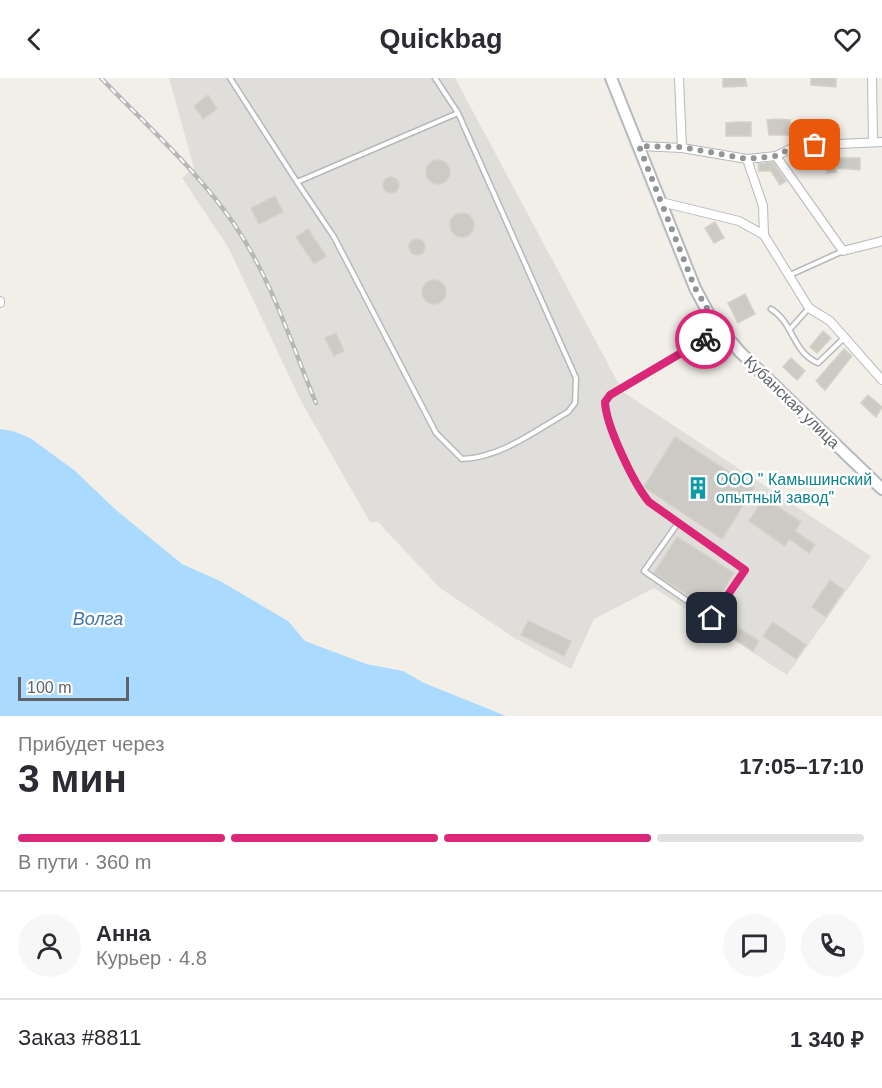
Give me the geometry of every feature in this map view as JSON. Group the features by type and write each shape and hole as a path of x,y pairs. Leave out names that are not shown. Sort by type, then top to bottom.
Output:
{"street":[{"name":"Кубанская улица","path":"612,78 695,288 720,330 882,489"},
{"path":"679,78 682,147"},
{"path":"872,78 873,142"},
{"path":"639,146 682,147 747,159 776,156 796,146 882,142"},
{"path":"776,156 843,251 882,241"},
{"path":"747,159 763,207 764,235"},
{"path":"661,202 730,218 764,235 809,308 830,321 882,380"}],"lane":[{"path":"230,78 334,237 436,433 462,459 476,459 502,450 568,412 575,403 576,378 458,113 435,78"},
{"path":"297,182 458,113"},
{"path":"790,275 843,251"},
{"path":"791,328 809,308"},
{"path":"771,309 791,328 795,345 810,360 818,363 845,338"},
{"path":"678,523 644,571 712,618 745,570 649,502 639,490 610,423 605,402 610,395 720,330"}],"shaded area":[{"path":"169,78 455,78 623,392 871,556 787,675 654,588 594,619 571,669 516,639 440,588 378,522 370,522 301,401 228,247 182,178 194,168"}],"water":[{"name":"Волга","path":"0,429 13,431 30,438 74,470 116,510 182,564 220,581 288,621 305,641 366,664 403,671 424,683 506,716 0,716"}],"building":[{"path":"723,78 745,78 747,86 723,87"},
{"path":"811,78 836,78 836,87 811,85"},
{"path":"208,95 217,109 203,119 194,106"},
{"path":"767,120 790,120 791,135 769,135"},
{"path":"809,120 833,123 833,135 809,135"},
{"path":"751,122 751,136 726,136 726,123"},
{"path":"807,158 860,158 860,170 836,168 836,172 827,173 827,168 808,169"},
{"path":"438,160 447,163 450,172 447,181 438,184 429,181 426,172 429,163"},
{"path":"773,162 786,181 780,185 771,171 759,171 758,164"},
{"path":"388,177 394,177 399,185 397,191 388,193 383,188 383,182"},
{"path":"275,196 283,212 259,224 251,208"},
{"path":"462,213 471,216 474,225 471,234 462,237 453,234 450,225 453,216"},
{"path":"715,222 724,238 714,243 705,228"},
{"path":"308,229 326,256 314,264 296,237"},
{"path":"414,239 420,239 425,247 423,253 414,255 409,250 409,244"},
{"path":"434,280 443,283 446,292 443,301 434,304 425,301 422,292 425,283"},
{"path":"745,294 755,314 738,323 728,303"},
{"path":"823,331 831,338 817,353 810,347"},
{"path":"336,333 344,351 334,356 325,338"},
{"path":"844,349 852,356 825,390 816,381"},
{"path":"791,358 805,371 797,380 783,367"},
{"path":"868,395 882,407 876,417 861,403"},
{"name":"ООО \" Камышинский опытный завод\"","path":"675,437 754,488 722,539 644,487"},
{"path":"764,498 801,522 795,531 815,545 809,553 789,539 785,546 749,521"},
{"path":"677,537 734,573 711,610 654,573"},
{"path":"830,580 844,590 826,617 812,607"},
{"path":"528,621 571,641 564,656 521,635"},
{"path":"773,622 806,645 796,659 763,636"},
{"path":"731,623 759,641 753,651 725,632"}],"railway":[{"path":"101,78 188,166 234,224 270,289 316,403"}],"way so far":[{"path":"705,339 720,330 703,305 695,288 639,146 682,147 747,159 776,156 796,146 815,145"}],"place":[{"name":"ООО \" Камышинский опытный завод\"","path":"698,488"}],"route":[{"path":"705,339 610,395 605,402 605,409 639,490 649,502 745,570 712,618"}]}
